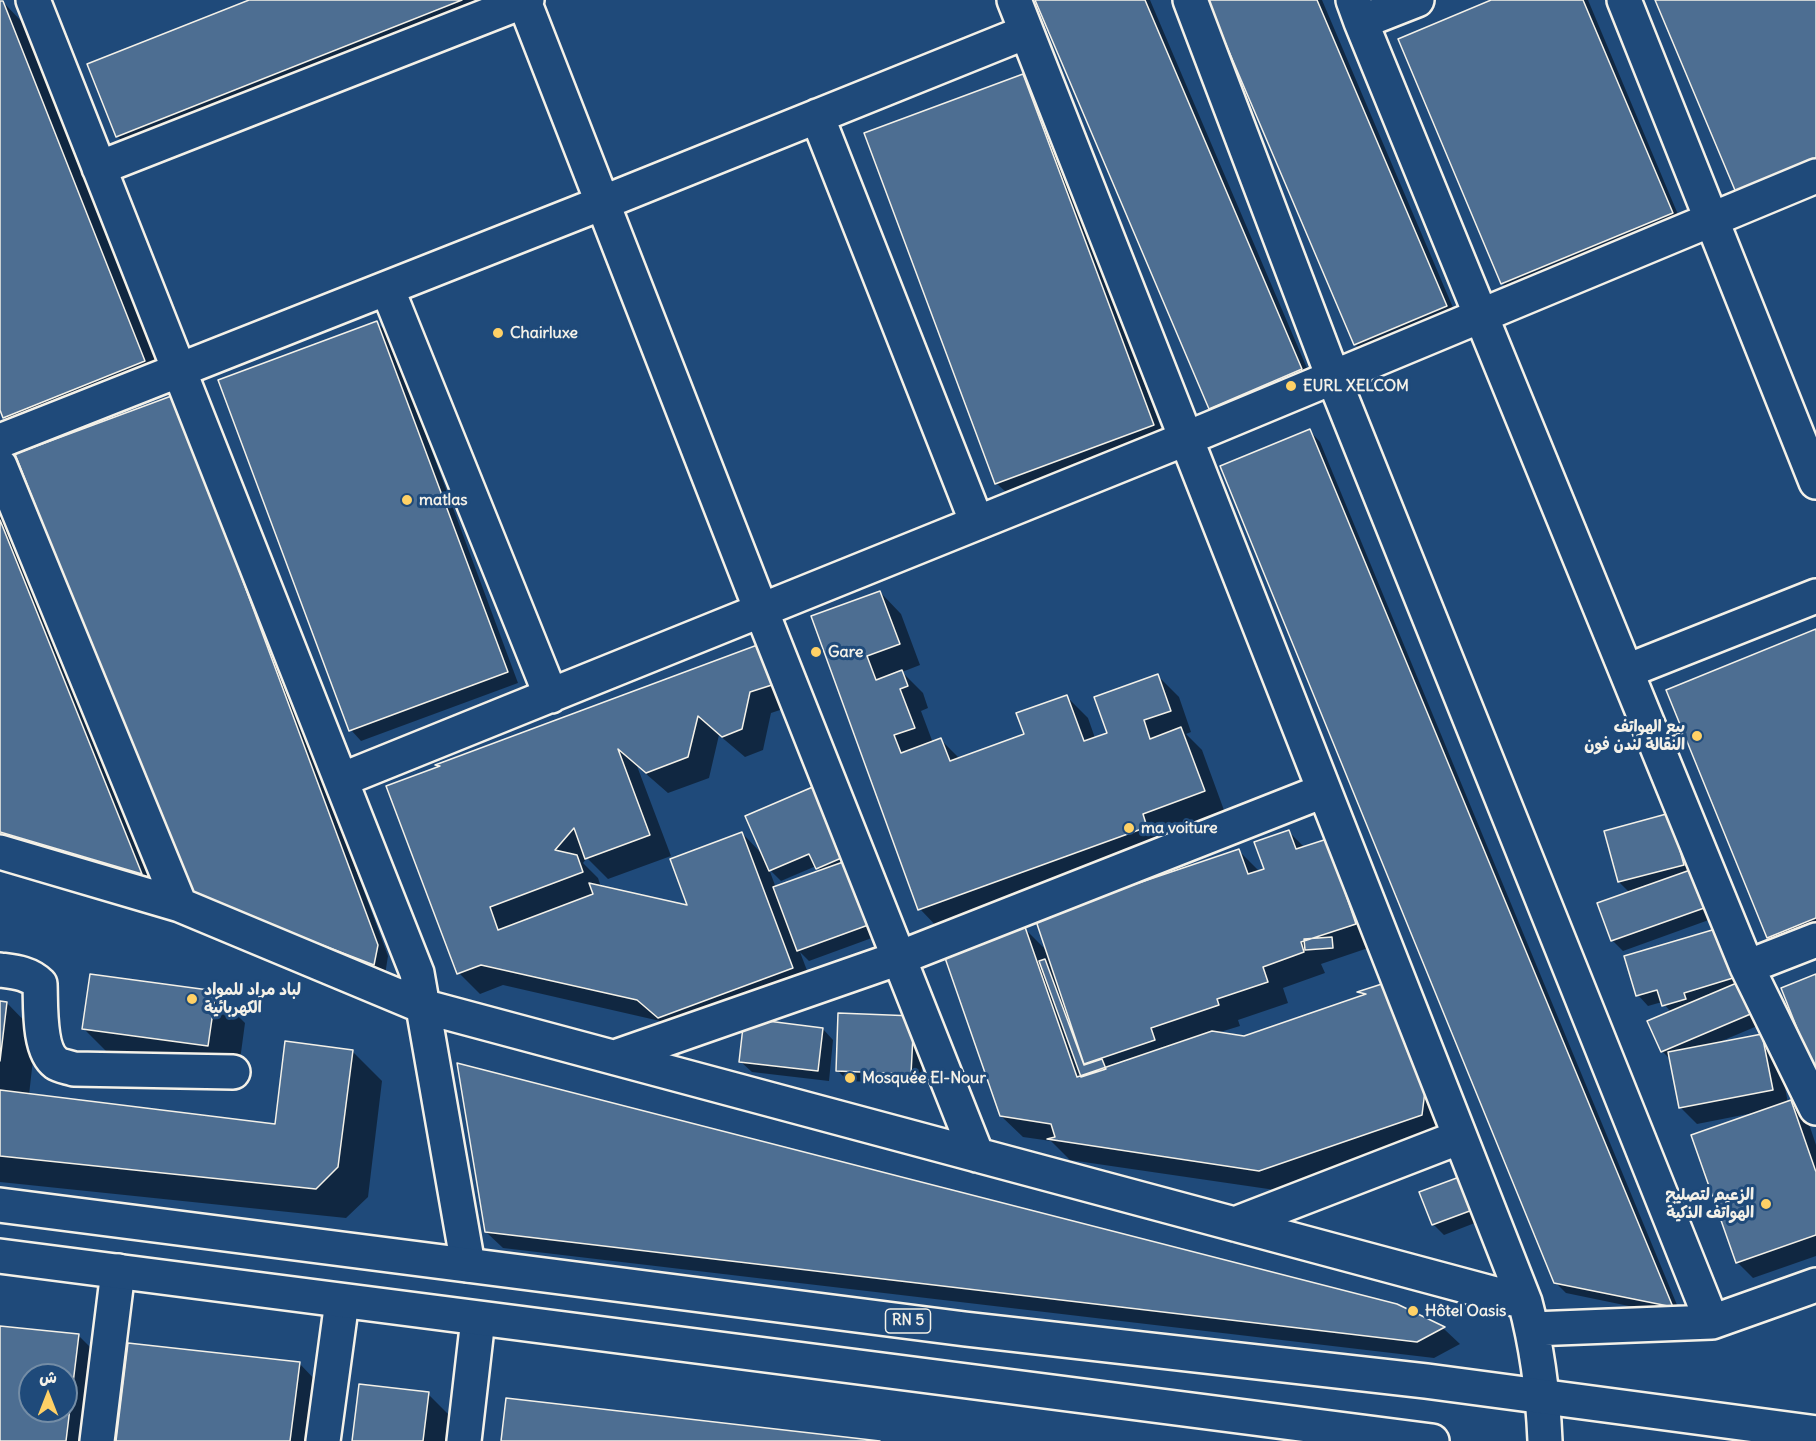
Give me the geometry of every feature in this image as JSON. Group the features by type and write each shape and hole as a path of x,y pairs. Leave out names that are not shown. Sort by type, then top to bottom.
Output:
{"street":[{"path":"33,0 417,973 468,1265"},
{"path":"1014,0 1528,1315 1536,1346 1543,1396 1545,1441"},
{"path":"1190,0 1333,377 1712,1322"},
{"path":"1417,0 1357,11 1748,967 1816,1108"},
{"path":"1624,0 1816,482"},
{"path":"99,168 526,1 602,203 761,610 977,1155"},
{"path":"0,441 602,203 1026,32"},
{"path":"817,116 977,523"},
{"path":"341,780 1185,439 1816,176"},
{"path":"387,288 551,696"},
{"path":"0,466 180,905"},
{"path":"1627,671 1816,596"},
{"path":"615,1057 899,958 1323,791"},
{"path":"0,852 180,905 422,1006 1235,1224 1528,1315 1712,1322 1816,1285"},
{"path":"1748,967 1816,940"},
{"path":"0,970 34,978 40,984 44,1041 48,1054 56,1063 74,1069 233,1072"},
{"path":"1235,1224 1460,1137"},
{"name":"RN 5","path":"0,1205 965,1329 1426,1381 1816,1432"},
{"path":"0,1256 1432,1441"},
{"path":"97,1441 118,1271"},
{"path":"324,1441 342,1301"},
{"path":"464,1441 478,1319"}],"building":[{"path":"249,0 462,0 116,137 87,64"},
{"path":"1035,0 1145,0 1302,369 1209,409"},
{"path":"1207,0 1317,0 1447,306 1354,345"},
{"path":"1491,0 1583,0 1673,213 1501,284 1398,39"},
{"path":"1655,0 1816,0 1816,162 1737,195"},
{"path":"0,1 3,1 145,361 3,418 0,410"},
{"path":"1023,74 1154,425 995,484 864,133"},
{"path":"377,321 508,672 349,731 218,380"},
{"path":"174,395 378,945 374,965 189,894 15,454"},
{"path":"1310,429 1673,1307 1554,1283 1220,466"},
{"path":"0,520 142,874 0,832"},
{"path":"880,591 900,644 867,656 876,680 902,670 908,686 900,689 915,728 894,735 901,753 941,738 950,761 1024,734 1016,713 1067,695 1084,741 1107,733 1094,697 1158,674 1171,711 1144,720 1150,739 1181,727 1205,791 1143,814 1147,827 918,910 811,616"},
{"path":"1816,629 1816,918 1767,938 1666,690"},
{"path":"760,644 775,684 750,692 742,729 722,737 698,716 688,757 646,773 618,749 650,835 585,859 574,828 555,850 577,855 583,872 490,907 498,930 593,894 589,883 687,905 670,859 742,832 793,968 658,1018 637,1000 481,965 457,974 386,786 440,766 435,765"},
{"path":"815,786 846,856 816,869 809,854 769,871 745,816"},
{"path":"1670,813 1684,865 1618,882 1604,831"},
{"path":"1289,830 1296,849 1327,839 1356,924 1301,942 1304,952 1263,967 1268,982 1217,999 1219,1005 1151,1028 1155,1040 1084,1064 1035,918 1239,849 1248,874 1264,869 1254,842"},
{"path":"843,862 853,888 857,886 871,924 797,951 773,887"},
{"path":"1693,869 1707,907 1611,941 1597,903"},
{"path":"1025,927 1077,1077 1212,1031 1244,1036 1366,994 1357,992 1388,982 1425,1091 1422,1115 1259,1171 1047,1139 1055,1137 1051,1124 1000,1116 944,955"},
{"path":"1719,928 1733,978 1684,993 1686,999 1662,1006 1657,990 1636,996 1624,956"},
{"path":"1332,937 1333,948 1305,950 1304,939"},
{"path":"1045,959 1084,1065 1102,1059 1106,1069 1081,1077 1039,961"},
{"path":"90,974 216,991 208,1046 82,1029"},
{"path":"1816,974 1816,1076 1781,988"},
{"path":"1739,982 1753,1013 1661,1052 1647,1021"},
{"path":"0,1001 7,1002 0,1061"},
{"path":"838,1013 914,1016 911,1074 836,1071"},
{"path":"744,1018 823,1028 818,1071 739,1062"},
{"path":"1762,1034 1773,1090 1679,1108 1668,1052"},
{"path":"285,1041 353,1050 338,1167 316,1189 0,1156 0,1090 275,1124"},
{"path":"457,1063 1397,1304 1445,1327 1417,1342 485,1232"},
{"name":"الزعيم لتصليح الهواتف الذكية","path":"1791,1100 1816,1172 1816,1235 1736,1263 1691,1135"},
{"path":"1462,1176 1475,1209 1432,1225 1419,1192"},
{"path":"0,1326 79,1334 75,1363 18,1363 18,1423 68,1423 66,1441 0,1441"},
{"path":"128,1343 300,1362 290,1441 116,1441"},
{"path":"359,1384 429,1392 423,1441 352,1441"},
{"path":"506,1398 880,1441 501,1441"}],"place":[{"name":"Chairluxe","path":"498,333"},
{"name":"EURL XELCOM","path":"1291,386"},
{"name":"matlas","path":"407,500"},
{"name":"Gare","path":"816,652"},
{"name":"بيع الهواتف النقالة لندن فون","path":"1697,736"},
{"name":"ma voiture","path":"1129,828"},
{"name":"لباد مراد للمواد الكهربائية","path":"192,999"},
{"name":"Mosquée El-Nour","path":"850,1078"},
{"name":"الزعيم لتصليح الهواتف الذكية","path":"1766,1204"},
{"name":"Hôtel Oasis","path":"1413,1311"}]}
